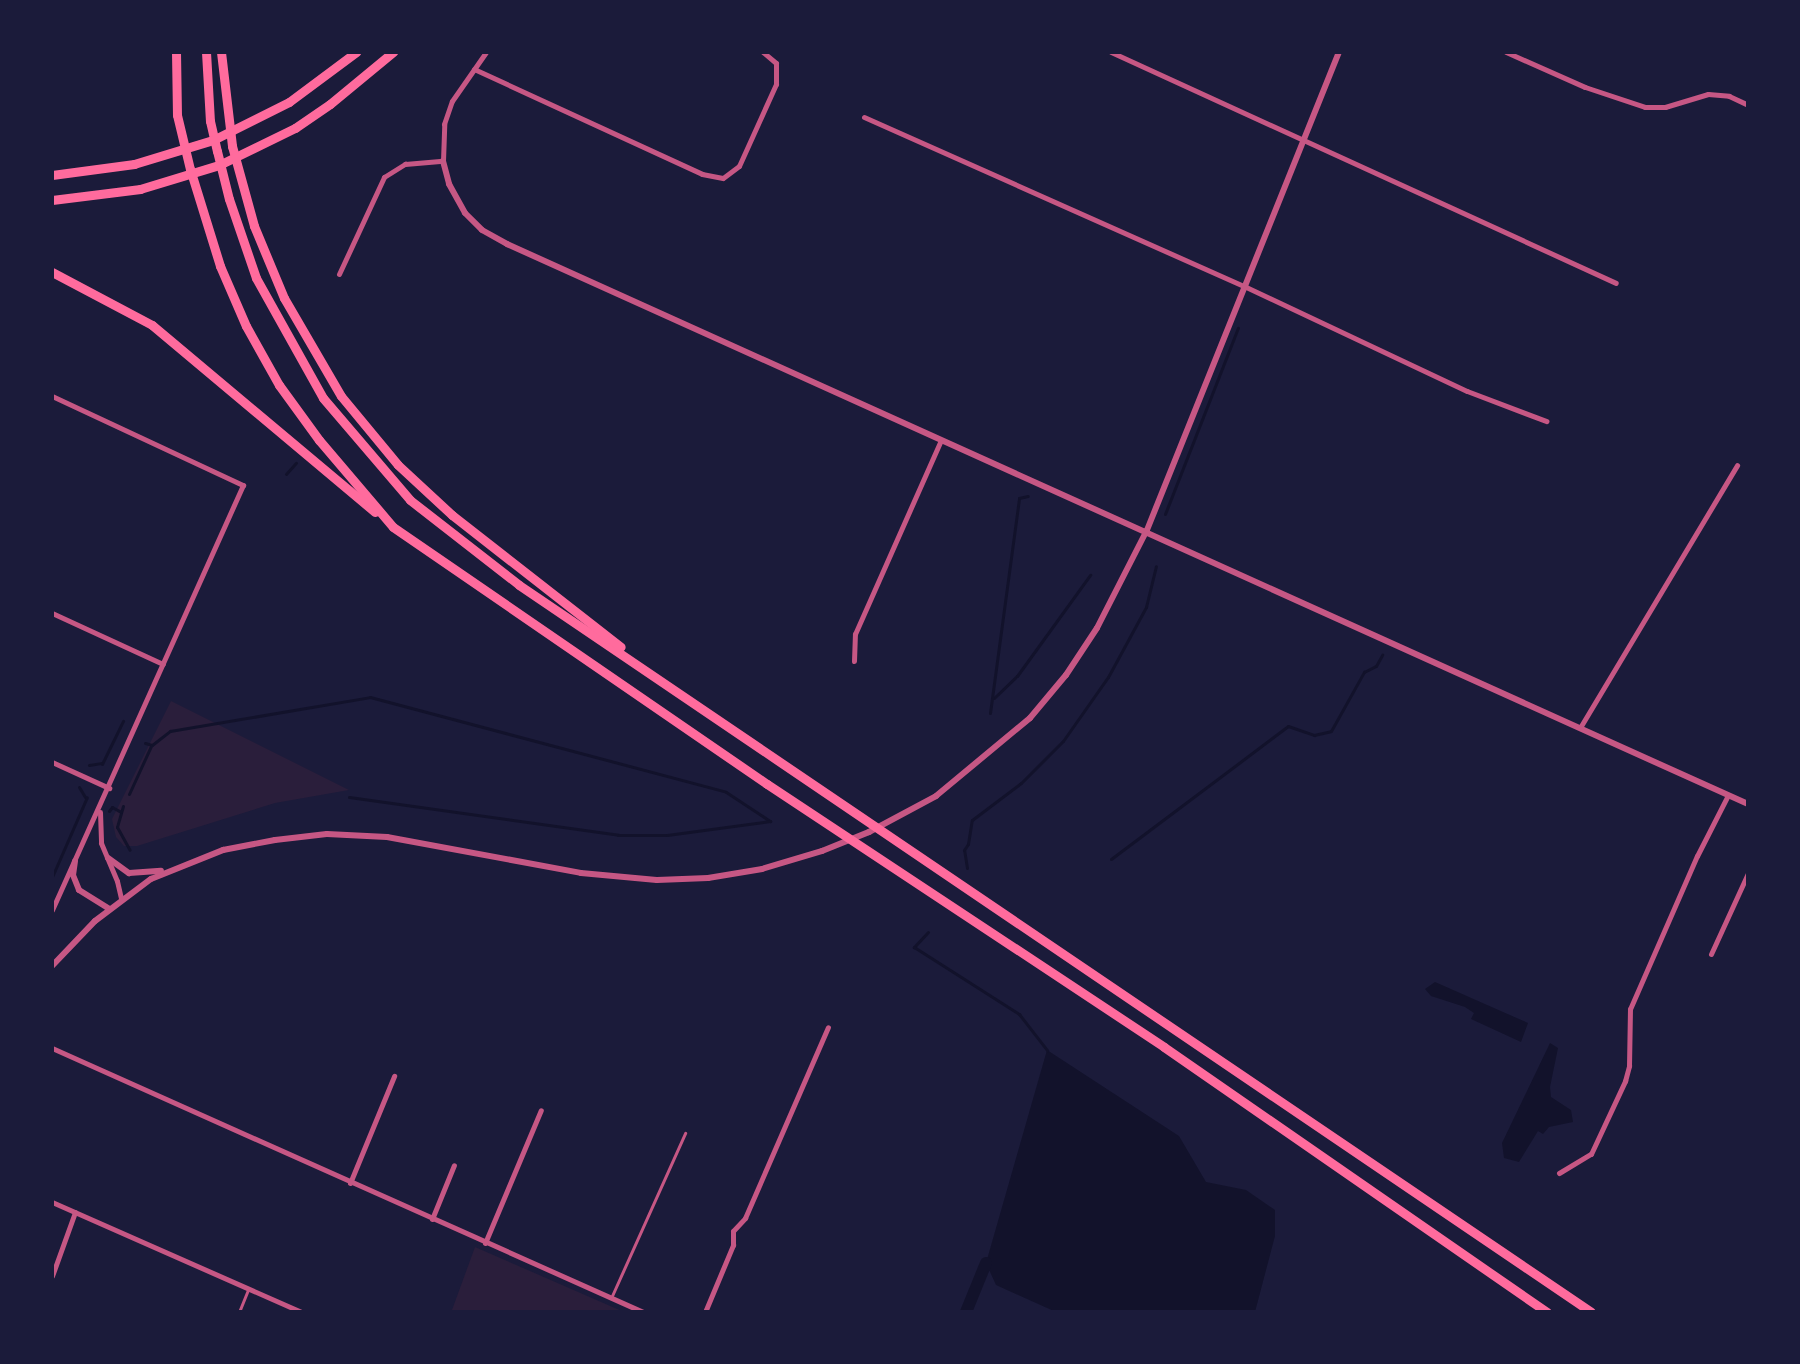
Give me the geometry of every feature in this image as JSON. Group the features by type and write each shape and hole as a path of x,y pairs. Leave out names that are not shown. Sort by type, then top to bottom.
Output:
{"highway":[{"path":"176,52 177,115 190,169 220,266 246,326 279,385 319,440 393,527"},
{"path":"206,52 210,121 232,211 268,304 323,398 381,471 441,527 660,681 1591,1312"},
{"path":"221,52 232,146 254,226 284,298 341,396 398,465 452,515 660,681"},
{"path":"52,175 96,170 174,154 213,140 289,102 356,52"},
{"path":"52,200 101,196 153,186 219,165 295,128 363,79 393,52"},
{"path":"52,272 152,325 393,527 767,784 1164,1047 1547,1312"}],"street":[{"path":"486,52 448,112 443,161 460,206 493,237 1748,804"},
{"path":"474,69 697,172 723,178 739,166 776,84 776,63 763,52"},
{"path":"1111,52 1616,283"},
{"path":"52,966 121,899 169,870 223,850 327,834 387,837 581,873 657,880 734,874 796,859 869,832 936,796 995,751 1046,700 1097,628 1147,530 1339,52"},
{"path":"1506,52 1585,87 1645,107 1665,107 1708,94 1729,96 1748,105"},
{"path":"864,117 1246,287 1455,385 1546,421"},
{"path":"339,274 384,177 405,164 443,161"},
{"path":"52,396 243,485 52,909"},
{"path":"854,661 855,634 941,440"},
{"path":"1581,726 1737,465"},
{"path":"52,613 163,664"},
{"path":"52,762 109,788"},
{"path":"1559,1173 1591,1154 1625,1081 1629,1066 1630,1009 1727,797"},
{"path":"100,807 99,835 121,899"},
{"path":"108,858 129,873 169,870"},
{"path":"75,861 73,875 79,890 109,909"},
{"path":"1711,954 1748,873"},
{"path":"705,1312 733,1245 733,1231 745,1218 828,1027"},
{"path":"52,1048 643,1312"},
{"path":"350,1183 394,1076"},
{"path":"485,1243 541,1110"},
{"path":"432,1219 454,1165"},
{"path":"52,1202 301,1312"},
{"path":"52,1276 75,1212"}],"lane":[{"path":"611,1298 685,1133"},
{"path":"239,1312 249,1289"}],"shaded area":[{"path":"171,701 349,790 275,803 137,846 124,846 116,837 112,819"},
{"path":"1435,982 1528,1023 1521,1042 1471,1019 1474,1013 1465,1007 1431,996 1425,989"},
{"path":"1550,1043 1558,1048 1550,1087 1551,1097 1571,1110 1573,1122 1549,1127 1543,1134 1538,1131 1519,1162 1504,1158 1502,1143"},
{"path":"1047,1050 1179,1136 1206,1182 1246,1190 1275,1210 1275,1236 1255,1312 1056,1312 996,1285 986,1263"},
{"path":"475,1247 624,1312 452,1310"}],"waterway":[{"path":"1165,514 1238,328"},
{"path":"286,474 296,463"},
{"path":"990,713 1019,498 1028,496"},
{"path":"967,868 964,850 972,820 1021,783 1063,741 1108,677 1146,607 1156,566"},
{"path":"994,698 1017,676 1090,575"},
{"path":"1111,859 1288,726 1314,735 1331,731 1364,672 1376,666 1382,655"},
{"path":"145,743 152,745 170,731 370,697 726,792 770,821"},
{"path":"102,764 123,721"},
{"path":"129,794 151,746"},
{"path":"89,765 101,763"},
{"path":"79,787 85,797"},
{"path":"52,877 87,797"},
{"path":"349,797 618,835 667,835 770,821"},
{"path":"123,806 117,827 130,850"},
{"path":"109,811 112,807 121,812"},
{"path":"928,932 914,947 1019,1014 1047,1050"},
{"path":"966,1312 986,1263"}]}
